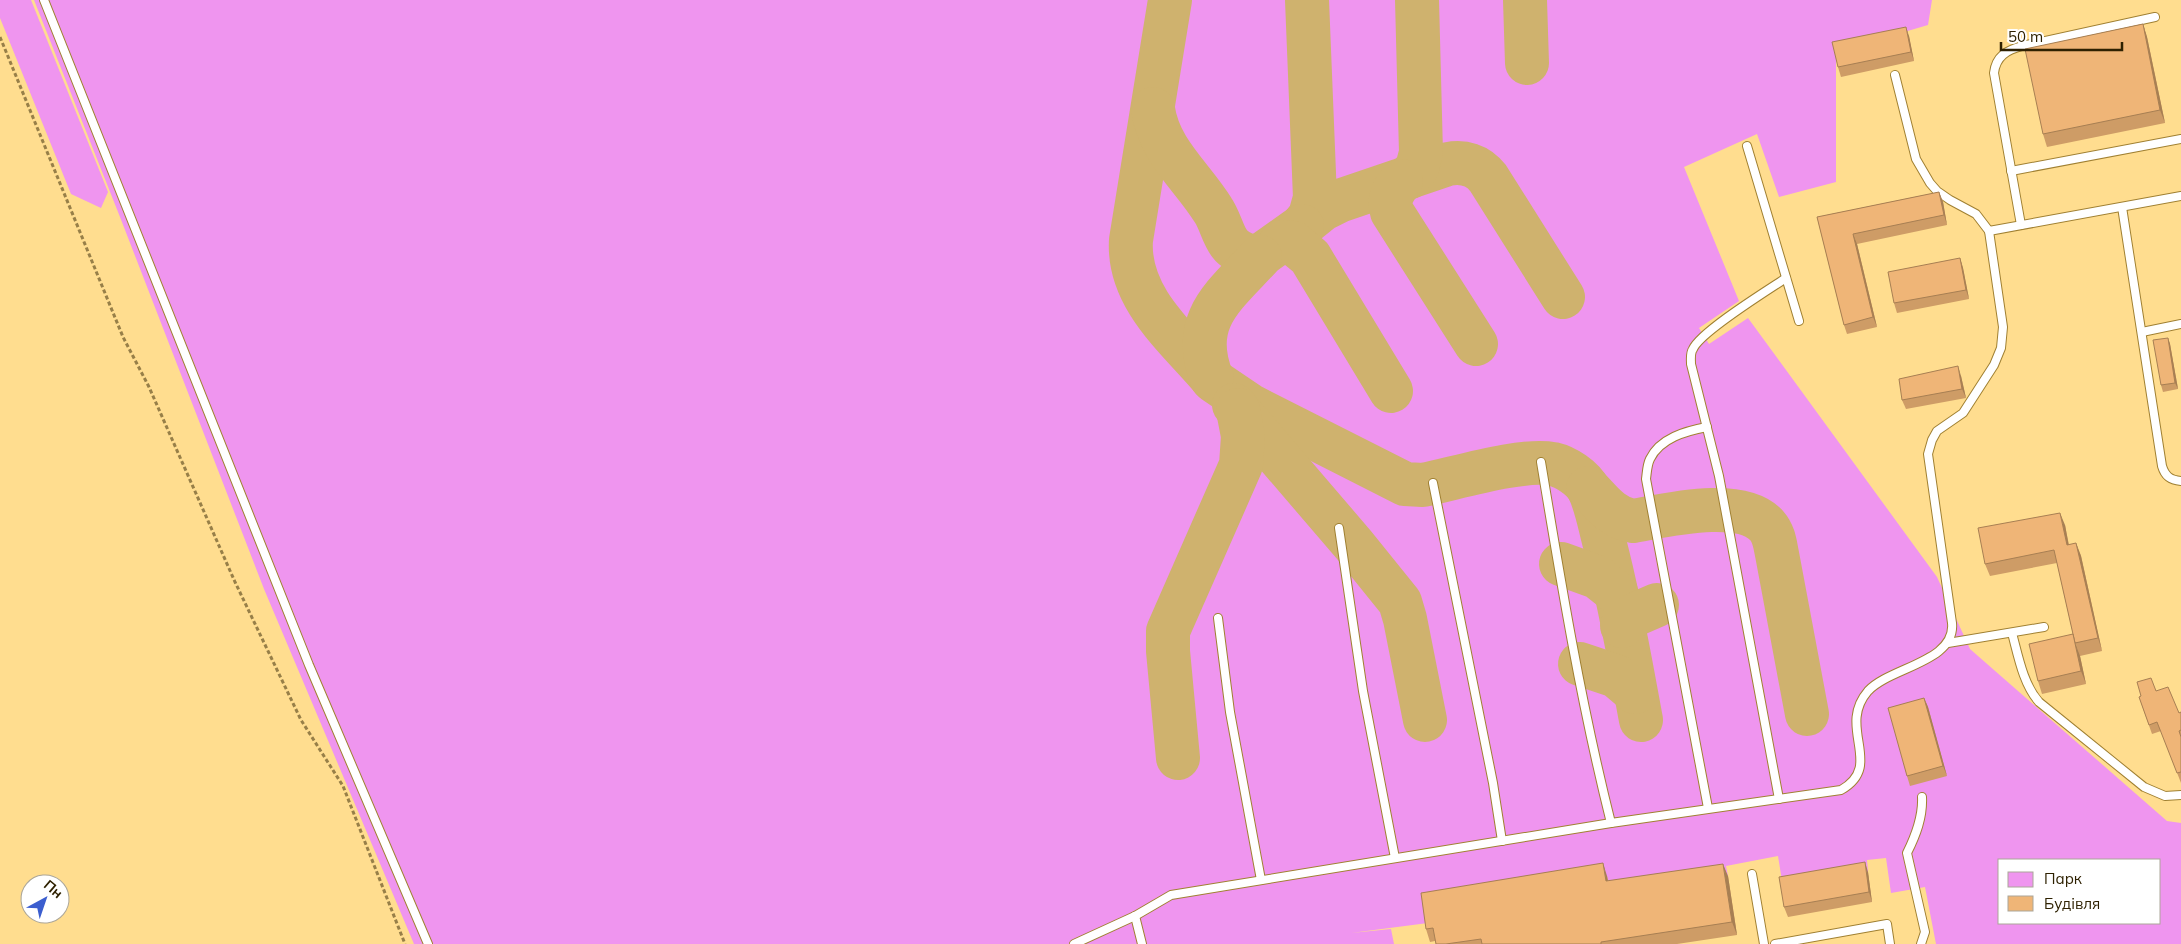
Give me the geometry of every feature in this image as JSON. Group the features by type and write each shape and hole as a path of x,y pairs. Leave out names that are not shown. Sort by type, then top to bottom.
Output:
{"lane":[{"path":"44,0 309,665 428,944"},
{"path":"2020,225 1994,73 1995,65 2004,53 2022,46 2156,17"},
{"path":"1074,944 1135,916 1171,895 1611,823 1841,790 1849,785 1857,774 1861,758 1855,726 1856,714 1868,691 1878,683 1927,658 1948,643 1952,637 1952,623 1928,454 1937,431 1968,408 1994,365 2001,348 2003,327 1989,230 1976,214 1938,191 1921,170 1916,159 1895,75"},
{"path":"2011,171 2181,139"},
{"path":"1747,146 1799,321"},
{"path":"1989,230 2181,196"},
{"path":"2122,207 2162,466 2164,473 2170,479 2181,481"},
{"path":"1779,799 1721,484 1691,364 1691,354 1693,347 1726,319 1786,278"},
{"path":"2142,332 2181,324"},
{"path":"1707,427 1684,432 1657,448 1649,460 1646,479 1708,808"},
{"path":"1541,462 1596,765 1611,823"},
{"path":"1434,483 1493,783 1502,841"},
{"path":"1339,528 1363,692 1395,858"},
{"path":"1218,618 1230,712 1261,880"},
{"path":"1948,643 2044,628"},
{"path":"2012,633 2029,687 2039,702 2144,788 2165,796 2181,795"},
{"path":"1921,944 1925,932 1907,853 1915,838 1920,819 1922,797"},
{"path":"1752,874 1764,944"},
{"path":"1135,916 1142,944"},
{"path":"1775,944 1887,924 1890,944"}],"path":[{"path":"0,37 122,337 149,387 235,582 301,720 343,786 405,944"}],"green space":[{"path":"0,0 31,0 108,192 101,208 71,194 0,18"},
{"path":"34,0 1932,0 1928,25 1836,52 1836,182 1779,197 1757,134 1684,167 1739,301 1699,328 1709,344 1748,318 1937,577 1970,649 2167,821 2181,823 2181,944 1936,944 1925,887 1891,893 1886,858 1867,860 1868,872 1783,887 1778,856 1726,866 1728,876 1610,894 1607,876 1428,923 1351,933 1391,929 1394,944 414,944 264,589"}],"building":[{"path":"2143,24 2160,110 2043,134 2025,49"},
{"path":"1906,27 1911,52 1838,67 1832,42"},
{"path":"1939,192 1944,215 1853,234 1873,317 1844,325 1817,217"},
{"path":"1960,258 1966,290 1894,303 1888,272"},
{"path":"2168,338 2175,383 2161,385 2153,340"},
{"path":"1958,366 1962,389 1902,400 1899,379"},
{"path":"2060,513 2067,545 2076,543 2098,638 2075,643 2054,550 1985,564 1978,528"},
{"path":"2073,634 2081,671 2038,681 2029,644"},
{"path":"2151,678 2156,691 2168,687 2179,713 2181,712 2181,730 2179,731 2181,737 2181,772 2177,773 2157,722 2149,725 2139,697 2141,696 2137,682"},
{"path":"1924,698 1943,766 1907,776 1888,708"},
{"path":"1865,862 1869,892 1784,907 1779,877"},
{"path":"1603,863 1606,881 1723,864 1732,922 1601,942 1601,944 1482,944 1481,939 1436,944 1433,928 1426,929 1421,893"}],"taxiway":[{"path":"1170,0 1131,240 1132,261 1138,281 1158,317 1214,381 1251,406 1405,484 1423,485 1507,466 1540,463 1558,465 1578,477 1589,490 1598,517 1620,610 1641,720"},
{"path":"1307,0 1315,198 1310,216 1302,226 1323,209 1339,201 1448,164 1460,163 1470,165 1480,170 1488,178 1563,297"},
{"path":"1408,178 1417,168 1421,153 1417,0"},
{"path":"1525,0 1527,63"},
{"path":"1153,109 1156,124 1162,138 1177,162 1213,210 1223,232 1233,247 1257,258 1302,226"},
{"path":"1401,181 1392,195 1392,212 1476,344"},
{"path":"1281,242 1293,243 1310,257 1391,391"},
{"path":"1212,379 1206,359 1205,341 1207,325 1222,298 1260,257"},
{"path":"1234,405 1354,545 1400,602 1425,720"},
{"path":"1178,758 1168,651 1168,631 1241,465 1243,436 1238,410"},
{"path":"1588,488 1614,513 1633,521 1684,512 1723,510 1740,512 1755,517 1767,526 1775,543 1807,714"},
{"path":"1561,564 1597,577 1616,592"},
{"path":"1622,626 1634,615 1657,605"},
{"path":"1580,664 1616,676 1635,692"}]}
